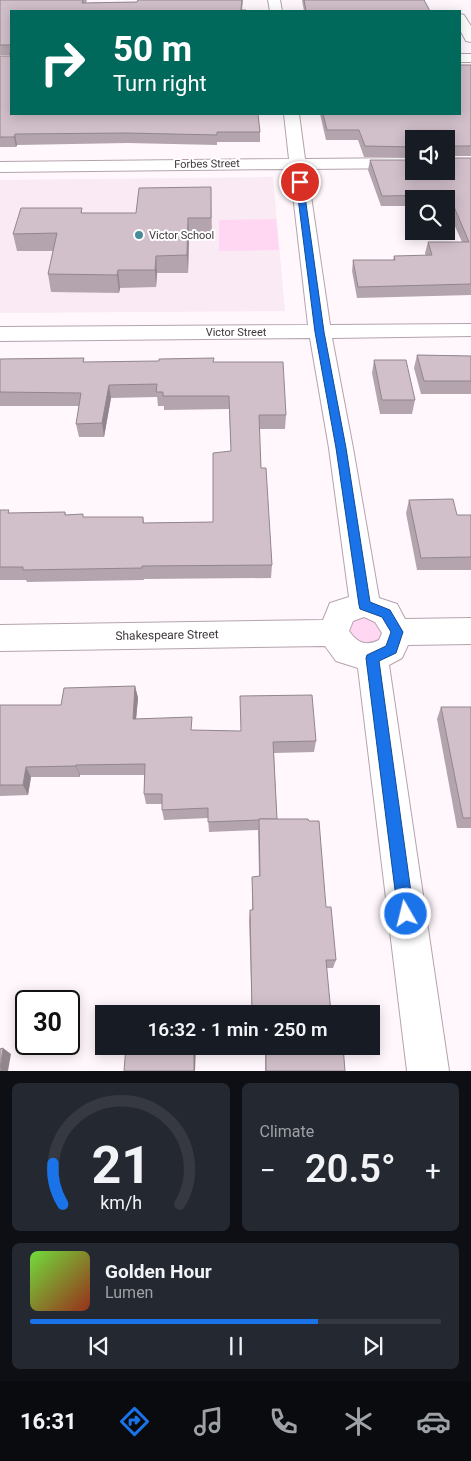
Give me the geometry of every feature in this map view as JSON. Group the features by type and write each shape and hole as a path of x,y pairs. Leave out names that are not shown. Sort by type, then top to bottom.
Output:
{"street":[{"path":"461,20 471,38"},
{"path":"291,115 320,332 341,448 365,605"},
{"name":"Forbes Street","path":"0,166 405,162"},
{"name":"Victor Street","path":"0,334 471,330"},
{"path":"365,605 386,614 397,632 391,649 372,658 347,652 333,633 341,612 365,605"},
{"path":"397,632 471,631"},
{"name":"Shakespeare Street","path":"0,638 333,633"},
{"path":"372,658 428,1071"}],"shaded area":[{"name":"Victor School","path":"273,177 285,311 0,313 0,180"},
{"path":"276,219 279,250 219,251 219,220"},
{"path":"363,615 383,627 381,642 357,646 346,627 348,622"}],"building":[{"path":"0,0 83,0 82,3 137,2 138,0 242,0 241,10 10,10 10,45 0,45"},
{"path":"304,0 424,0 429,10 306,10"},
{"path":"0,56 10,56 10,115 258,115 260,132 217,132 217,135 127,133 15,134 14,137 0,137"},
{"path":"461,65 471,65 471,146 455,146 455,130 405,130 405,147 365,146 359,130 327,130 323,115 461,115"},
{"path":"455,158 471,158 471,284 358,287 353,260 395,260 394,256 432,255 428,242 469,242 455,209 455,190 405,190 405,196 382,196 370,160 405,160 405,180 455,180"},
{"path":"211,187 211,218 188,218 187,255 156,256 155,270 118,270 117,275 48,274 57,233 13,234 21,208 82,208 81,213 136,213 139,188"},
{"path":"417,355 471,356 471,381 424,381"},
{"path":"84,358 83,362 214,358 213,362 283,362 286,415 259,415 261,468 266,468 272,565 142,566 142,568 23,570 23,567 0,567 0,510 9,510 8,513 65,512 65,515 83,514 83,517 143,517 143,523 213,522 213,453 231,451 229,396 163,396 163,392 156,392 157,384 109,385 102,423 76,424 81,393 0,392 0,359"},
{"path":"374,360 406,360 415,400 382,400"},
{"path":"453,499 457,515 471,515 471,557 421,558 409,500"},
{"path":"135,686 133,719 192,717 191,730 241,731 240,696 312,695 316,741 273,742 277,819 208,822 208,808 162,810 162,794 144,794 145,764 26,767 23,785 0,785 0,705 61,705 64,688"},
{"path":"441,707 471,707 471,818 463,818"},
{"path":"259,819 308,819 309,821 319,821 326,907 331,907 336,960 326,960 330,1005 252,1005 250,910 253,910 252,877 260,876"},
{"path":"3,1048 0,1069 0,1049"},
{"path":"125,1055 194,1055 194,1071 124,1071"},
{"path":"266,1055 344,1055 345,1071 266,1071"}],"place":[{"name":"Victor School","path":"139,235"}],"route":[{"path":"300,182 320,332 341,448 365,605 386,614 397,632 391,649 372,658 406,914"}]}
